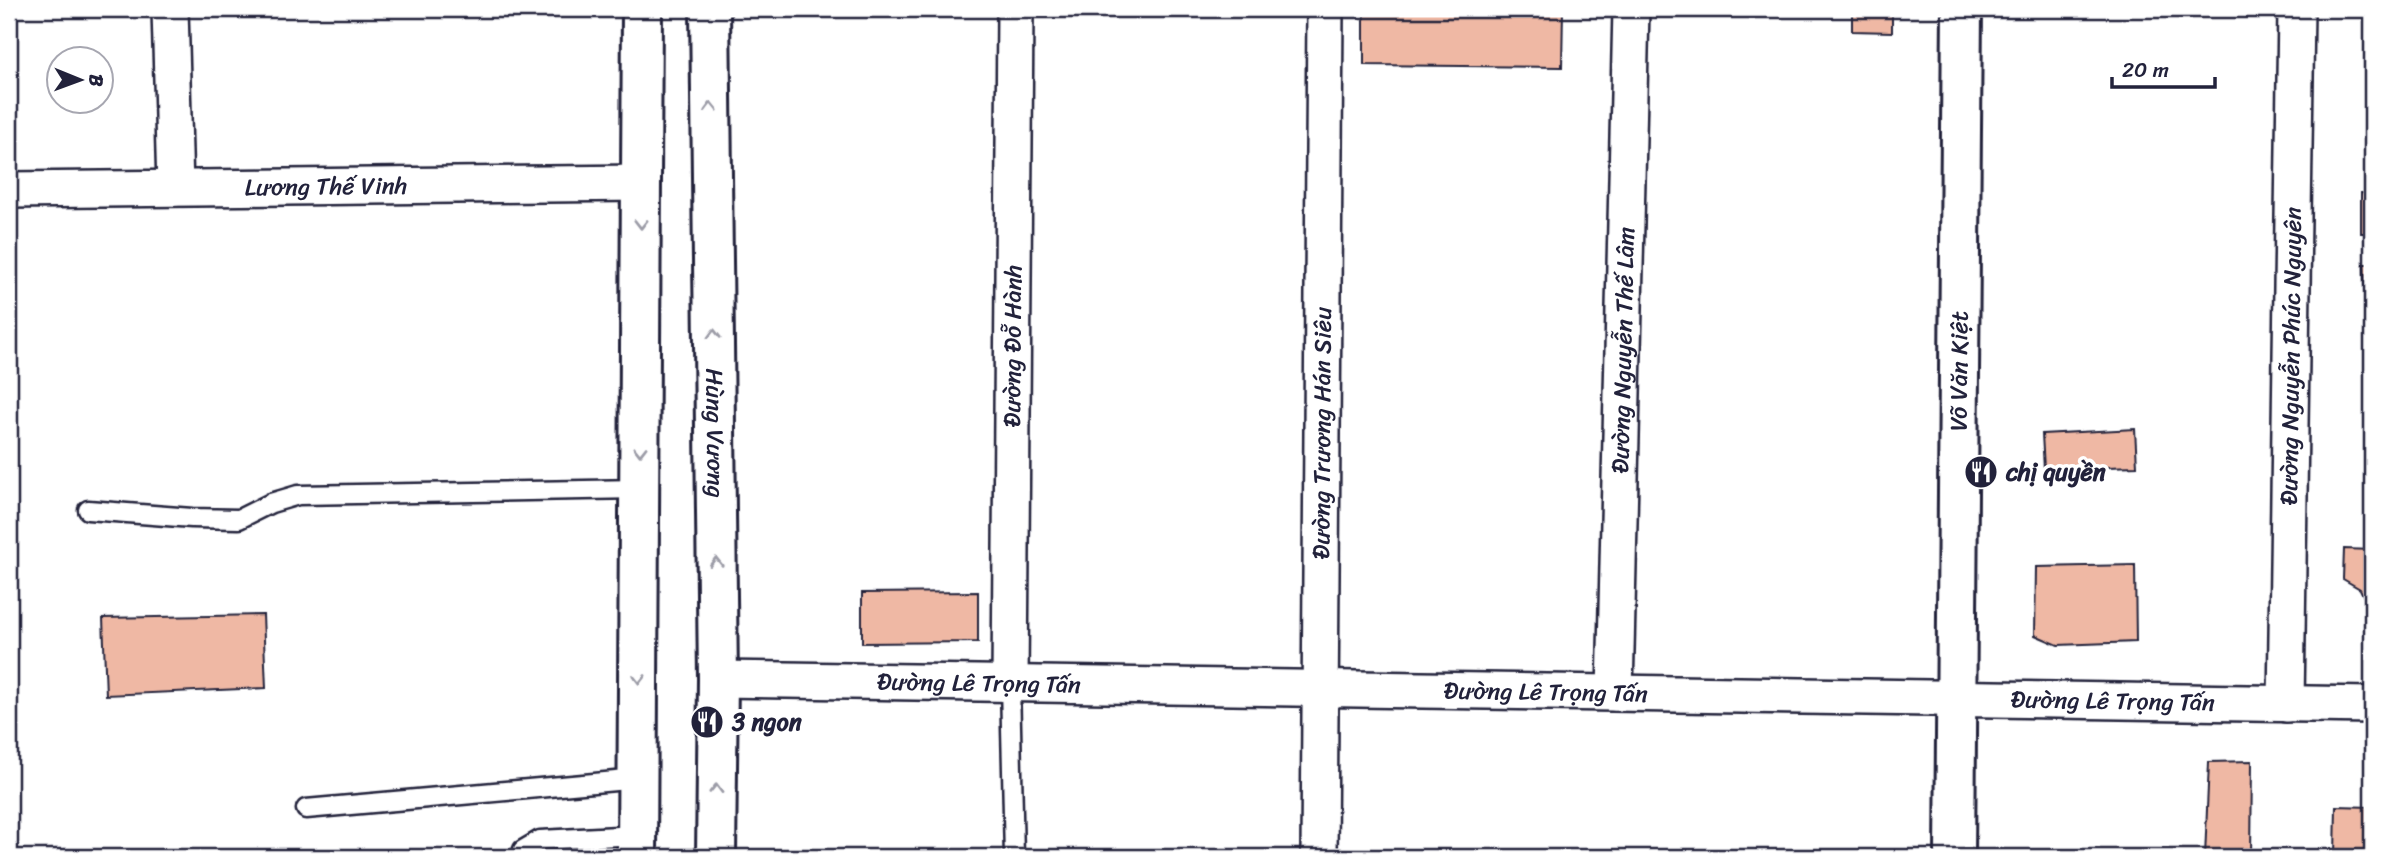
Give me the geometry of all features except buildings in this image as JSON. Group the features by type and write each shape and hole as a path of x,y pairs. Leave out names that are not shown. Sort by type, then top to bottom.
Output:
{"main road":[{"path":"638,846 642,9"},
{"name":"Hùng Vương","path":"710,9 718,679 716,857"},
{"name":"Võ Văn Kiệt","path":"1955,857 1962,9"}],"street":[{"path":"170,9 175,188"},
{"name":"Đường Đỗ Hành","path":"1010,684 1014,9"},
{"name":"Đường Trương Hán Siêu","path":"1319,857 1325,9"},
{"name":"Đường Nguyễn Thế Lâm","path":"1615,693 1631,9"},
{"name":"Đường Nguyễn Phúc Nguyên","path":"2286,704 2296,9"},
{"name":"Lương Thế Vinh","path":"9,190 642,183"},
{"name":"Đường Lê Trọng Tấn","path":"718,679 2372,705"}],"lane":[{"path":"88,510 239,519 271,503 298,495 640,489"},
{"path":"1010,684 1014,857"},
{"path":"306,809 638,779"},
{"path":"523,857 523,850 540,840 638,846"}],"place":[{"name":"chị quyền","path":"1981,472"},
{"name":"3 ngon","path":"707,722"}]}
